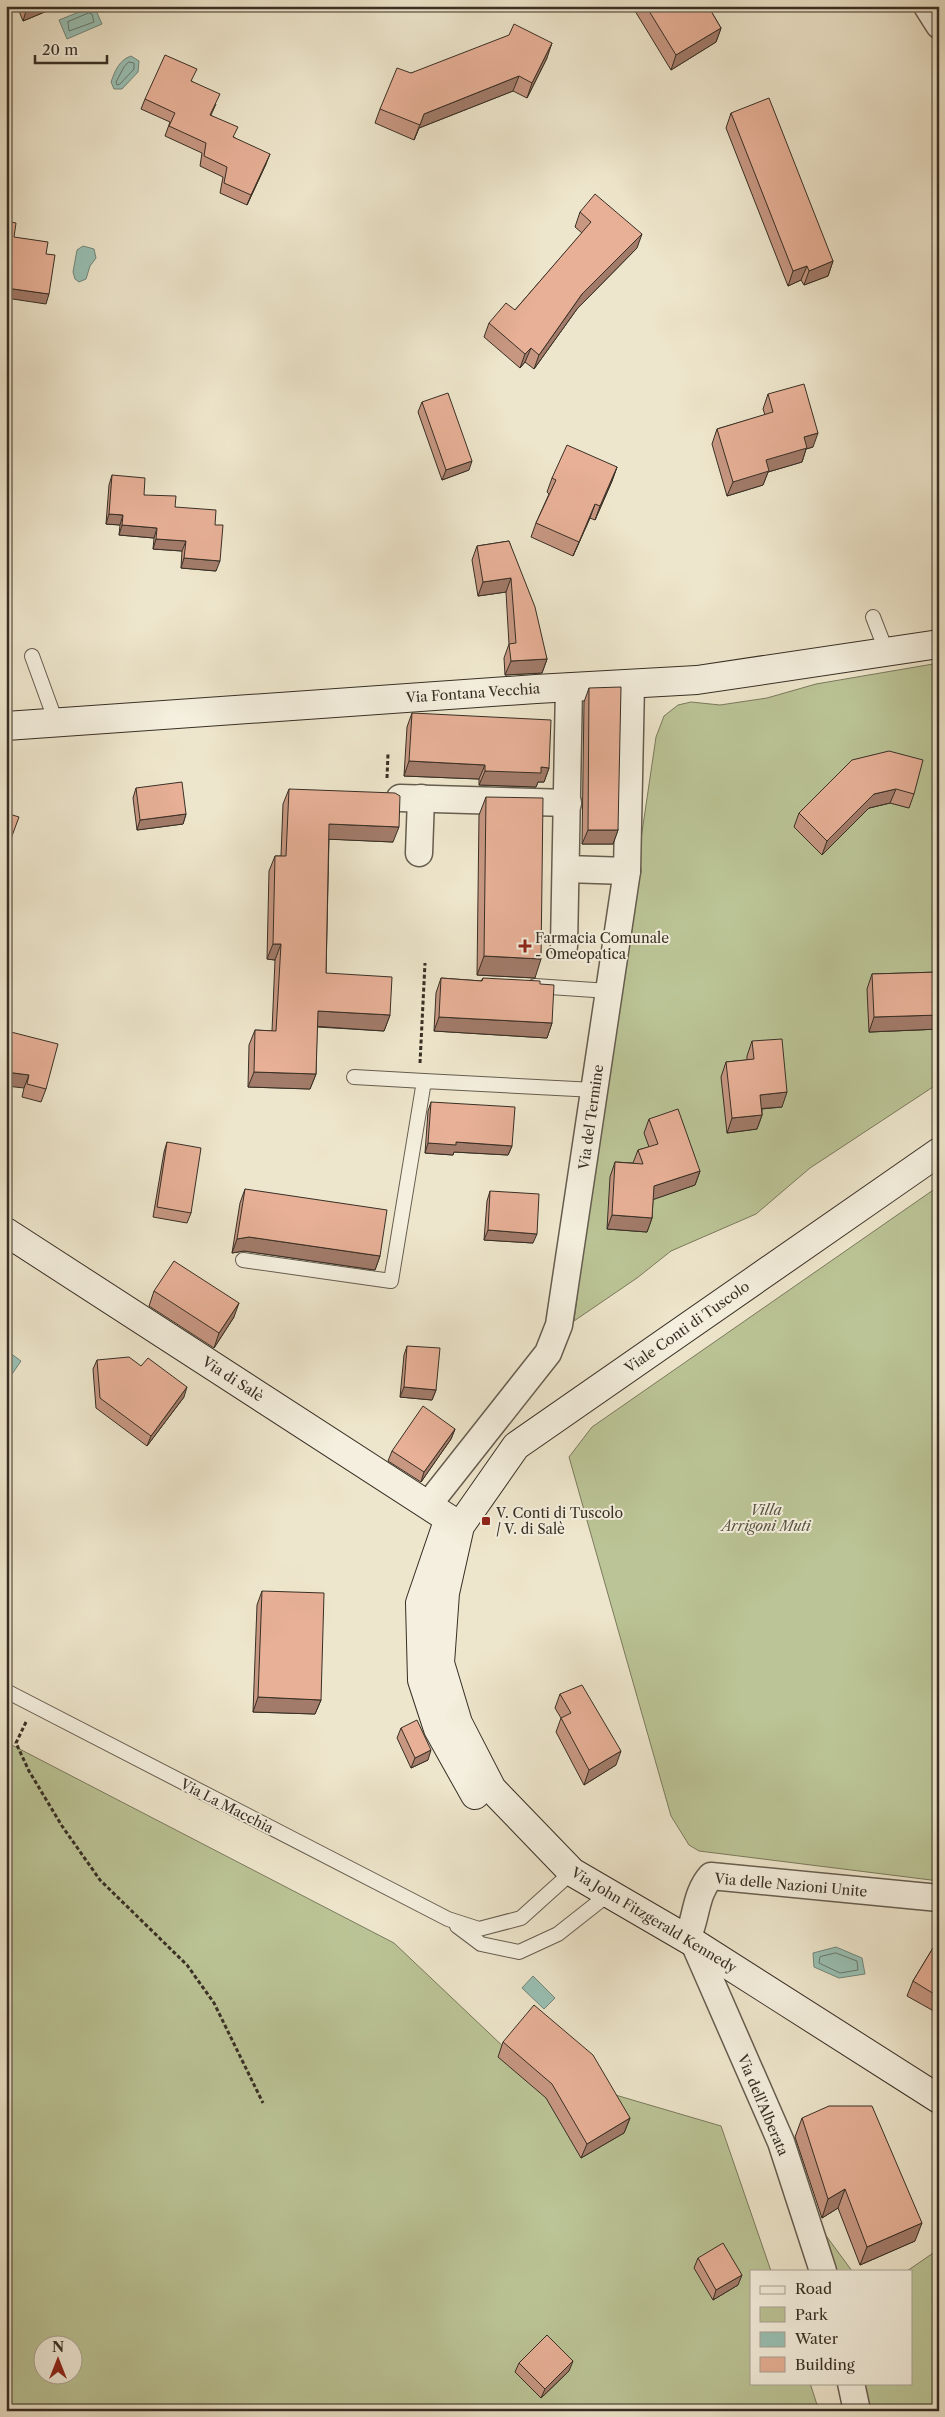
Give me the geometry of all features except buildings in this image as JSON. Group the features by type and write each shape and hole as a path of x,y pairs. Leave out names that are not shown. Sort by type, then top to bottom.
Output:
{"main road":[{"name":"Via Fontana Vecchia","path":"6,726 724,677 939,644"},
{"name":"Viale Conti di Tuscolo","path":"446,1517 474,1482 516,1446 939,1152"},
{"name":"Via di Salè","path":"6,1232 446,1517"},
{"name":"Via John Fitzgerald Kennedy","path":"446,1517 420,1603 422,1680 438,1730 480,1804 524,1846 690,1941 939,2098"}],"street":[{"path":"927,6 939,25"},
{"name":"Via del Termine","path":"446,1517 548,1353 559,1325 564,1303 627,870 631,684"},
{"path":"564,946 569,687"},
{"path":"419,853 410,798 568,803"},
{"path":"566,868 627,870"},
{"name":"Via delle Nazioni Unite","path":"690,1941 697,1900 704,1884 711,1876 939,1898"},
{"name":"Via dell'Alberata","path":"690,1941 781,2142 824,2270"},
{"path":"851,2384 857,2411"}],"lane":[{"path":"873,617 887,653"},
{"path":"32,656 56,722"},
{"path":"523,986 609,991"},
{"path":"354,1077 595,1090"},
{"path":"243,1260 391,1281 424,1080"},
{"name":"Via La Macchia","path":"6,1691 448,1920 481,1944 519,1952 558,1934 610,1894"},
{"name":"Via La Macchia","path":"448,1920 479,1929 521,1918 572,1872"}],"path":[{"path":"387,766 388,754"},
{"path":"421,1054 424,963"},
{"path":"33,1706 16,1744 28,1771 62,1826 100,1880 193,1973 214,2003 264,2103"}],"green space":[{"path":"939,663 939,986 869,1032 939,1029 939,1083 810,1168 756,1214 671,1251 637,1278 574,1321 599,1125 656,737 664,716 678,705 691,702 720,705 767,698 816,684","holes":["884,766 909,808 890,803 869,808 822,855","653,1158 695,1185 649,1201"]},
{"name":"Villa Arrigoni Muti","path":"939,1186 939,1881 699,1851 689,1845 671,1816 569,1457 592,1427"},
{"path":"6,1742 394,1943 527,2069 721,2126 771,2270 750,2270 750,2384 810,2384 819,2411 6,2411"},
{"path":"816,2222 851,2270 833,2270"},
{"path":"939,2249 939,2411 863,2411 858,2384 912,2384 912,2270 908,2270"}],"water":[{"path":"94,6 102,24 67,39 59,20"},
{"path":"131,56 139,61 138,72 122,89 114,89 111,82 116,70 123,60"},
{"path":"83,246 94,249 96,258 90,266 86,279 79,282 75,279 73,272 77,250"},
{"path":"6,1350 21,1361 6,1383"},
{"path":"836,1947 862,1958 865,1974 839,1978 814,1967 813,1953"},
{"path":"533,1976 555,1998 544,2009 522,1988"}],"place":[{"name":"Farmacia Comunale - Omeopatica","path":"525,946"},
{"name":"V. Conti di Tuscolo / V. di Salè","path":"486,1521"}]}
